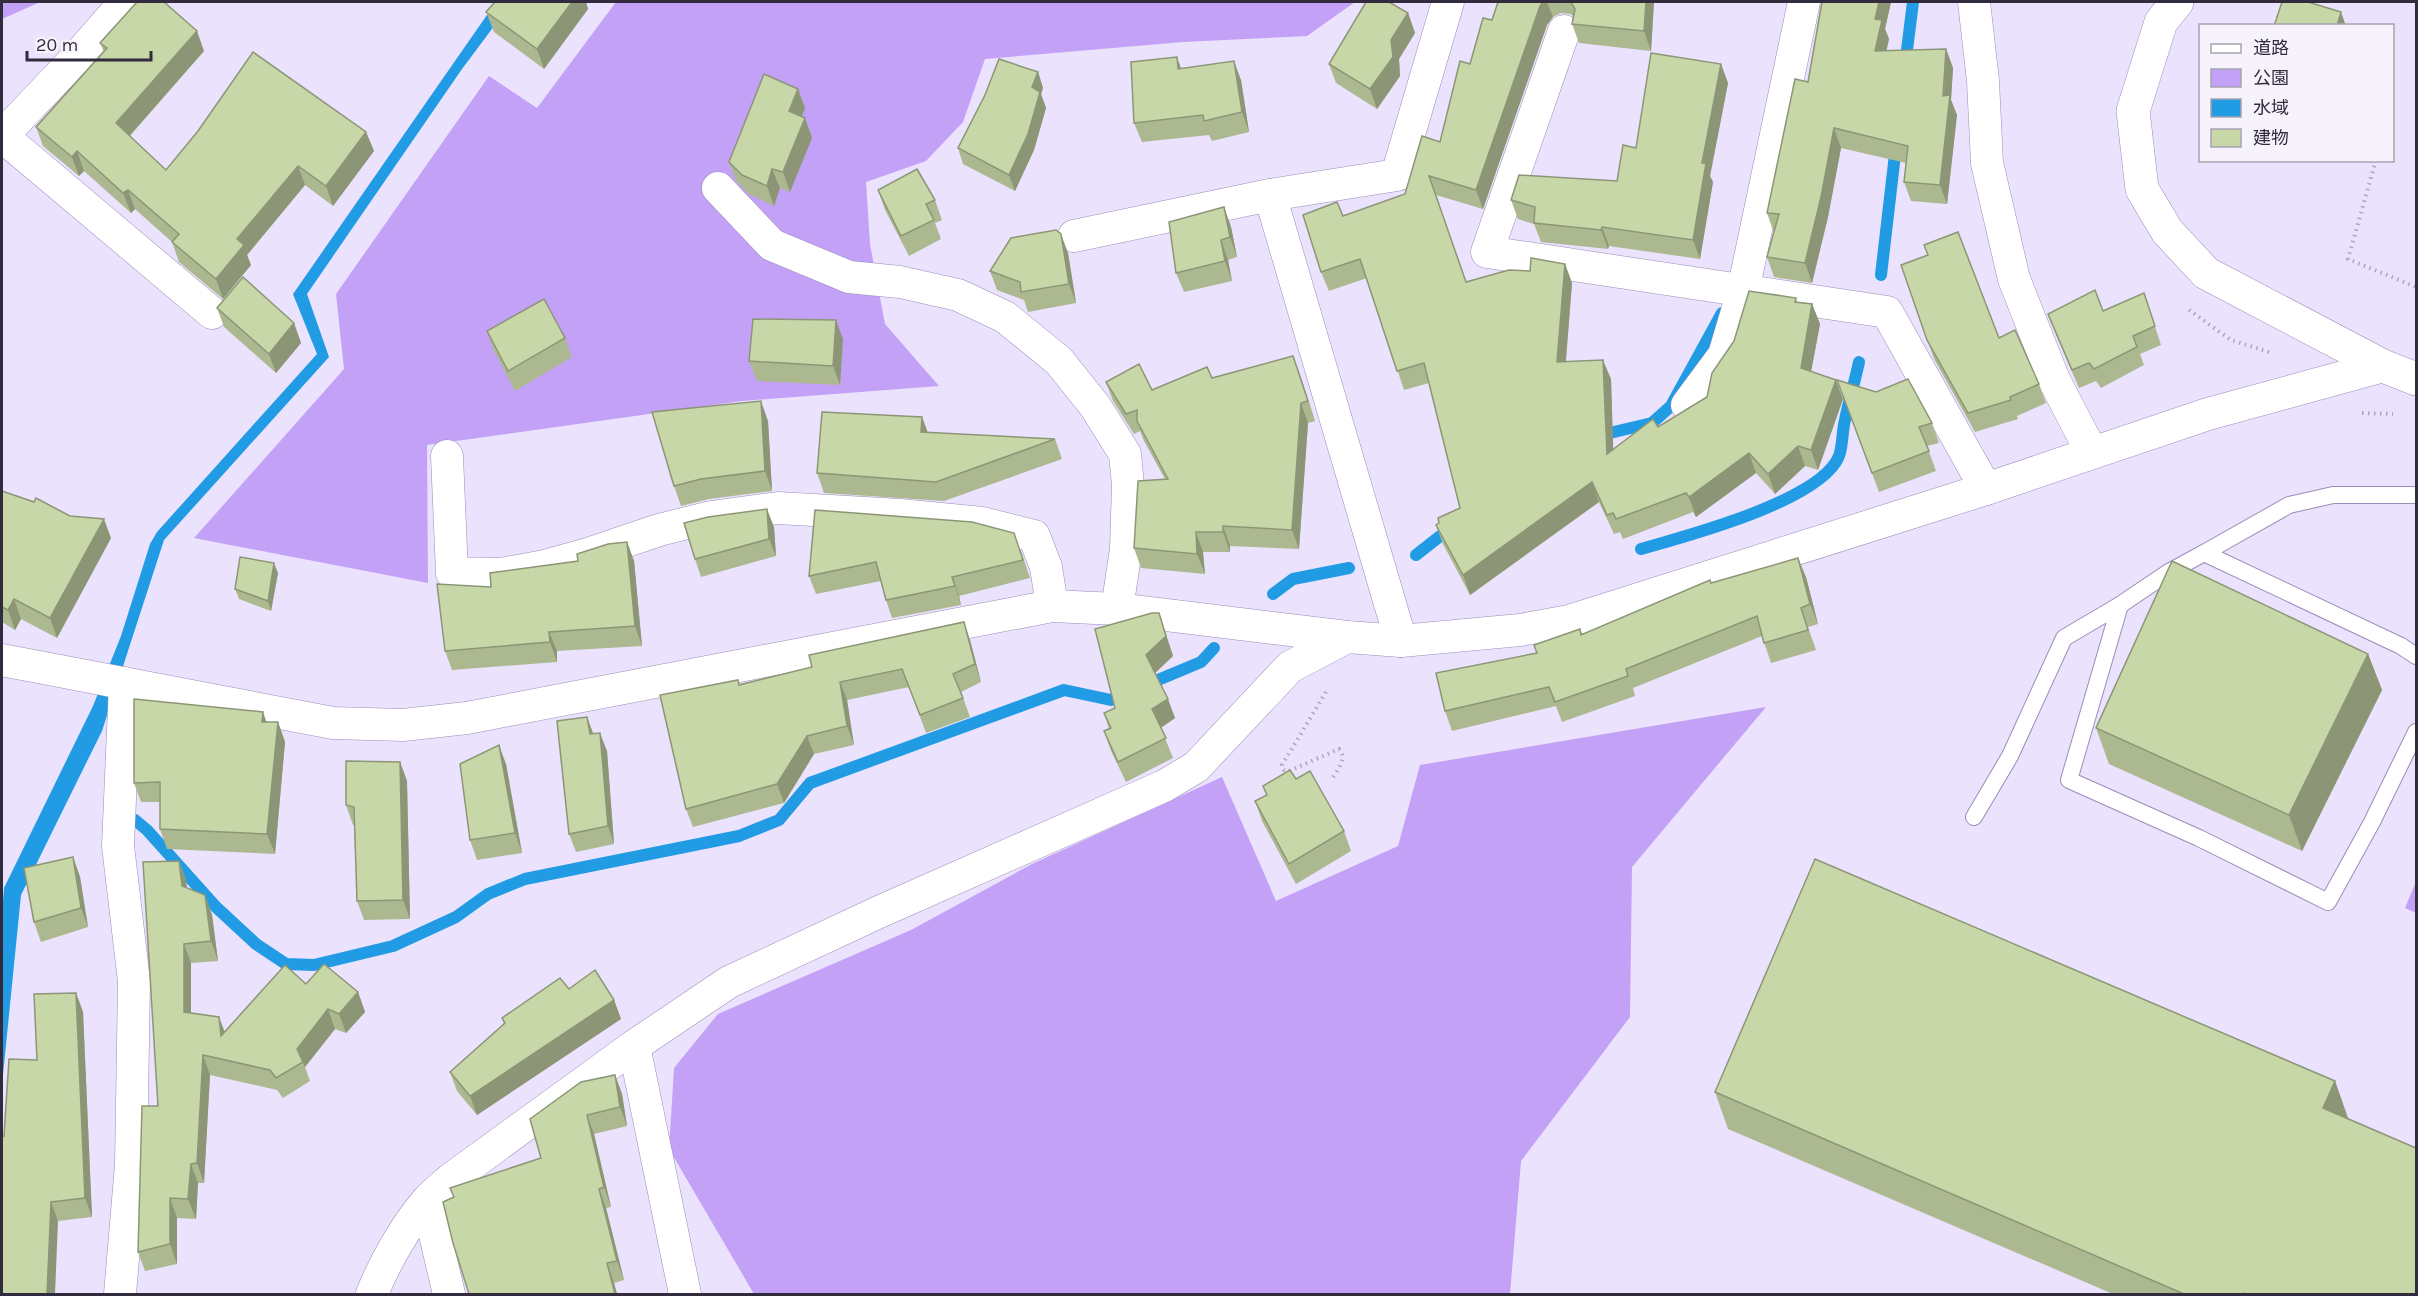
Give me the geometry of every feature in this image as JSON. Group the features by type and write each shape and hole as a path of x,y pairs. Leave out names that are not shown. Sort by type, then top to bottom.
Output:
{"street":[{"path":"125,2 77,57 2,136 212,314"},
{"path":"1074,236 1270,195 1397,175 1448,2"},
{"path":"1687,405 1724,355 1743,291 1804,2"},
{"path":"1974,2 1983,81 1987,163 2014,279 2055,380 2092,453"},
{"path":"2177,2 2161,22 2133,111 2142,189 2167,231 2206,273 2407,370"},
{"path":"1564,31 1487,252 1887,312 1986,489"},
{"path":"718,188 772,245 849,277 900,282 958,295 1005,317 1059,361 1095,406 1125,454 1128,485 1126,549 1117,609"},
{"path":"1270,195 1401,641"},
{"path":"2,660 333,723 404,725 467,718 1052,606 1117,609 1347,637 1401,641 1520,630 1569,621 1986,489 2208,414 2407,370"},
{"path":"447,456 452,573 501,574 545,566 659,530 711,517 778,508 833,511 982,524 1034,536 1046,567 1052,606"},
{"path":"372,1294 378,1278 398,1243 427,1201 451,1179 634,1046 729,982 890,907 1164,786 1196,767 1290,667 1347,637"},
{"path":"120,1294 131,1165 134,981 118,846 125,683"},
{"path":"634,1046 686,1294"},
{"path":"427,1201 449,1294"}],"lane":[{"path":"1974,817 2010,756 2064,638 2120,606 2169,572 2289,505 2333,495 2416,495"},
{"path":"2204,553 2401,646 2416,656"},
{"path":"2120,606 2069,780 2199,838 2328,902 2372,822 2416,732"}],"path":[{"path":"2375,162 2348,259 2416,287"},
{"path":"1312,655 1327,689 1282,765 1284,770 1289,771 1339,749 1343,759 1332,779"}],"green space":[{"path":"2,2 38,3 2,19"},
{"path":"616,2 1355,2 1307,36 1183,42 985,59 963,122 926,161 866,182 870,244 885,324 939,386 742,401 427,445 428,583 194,538 344,369 336,294 489,76 537,108"},
{"path":"1766,707 1632,867 1630,1017 1521,1161 1510,1294 754,1294 669,1149 674,1068 718,1014 911,930 1032,864 1222,777 1276,901 1398,846 1420,765"},
{"path":"2416,882 2416,913 2405,908"}],"water":[{"path":"496,2 512,2 462,69 307,294 329,357 164,540 102,731 21,895 2,1085 4,888 93,706 121,636 150,544 157,532 317,354 293,294"}],"building":[{"path":"137,2 164,2 197,31 116,123 166,170 198,131 253,52 366,132 326,186 298,166 237,239 244,245 216,279 172,242 179,234 128,190 123,193 77,151 72,157 36,127 107,48 100,43"},
{"path":"495,2 572,2 537,49 486,12"},
{"path":"1366,2 1389,2 1408,13 1391,40 1393,57 1370,89 1329,64"},
{"path":"1498,2 1543,2 1476,190 1429,176 1466,282 1509,270 1530,271 1531,258 1565,264 1557,362 1603,360 1607,454 1653,419 1658,427 1707,397 1712,373 1734,341 1749,291 1796,298 1795,302 1812,304 1801,368 1836,380 1811,450 1798,446 1768,474 1749,453 1689,497 1686,493 1616,519 1613,513 1607,515 1592,482 1463,575 1436,525 1439,523 1438,518 1460,508 1424,363 1397,371 1360,259 1321,272 1303,215 1337,202 1343,216 1405,194 1422,136 1440,142 1460,61 1470,64 1483,18 1492,20"},
{"path":"1571,2 1646,2 1644,31 1572,24 1575,9"},
{"path":"1822,2 1879,2 1875,19 1882,20 1875,51 1946,49 1943,96 1950,95 1940,185 1904,182 1908,146 1834,128 1805,263 1767,257 1779,214 1767,213 1795,79 1808,82"},
{"path":"2282,2 2308,2 2341,12 2338,24 2275,24"},
{"path":"1651,53 1721,64 1702,163 1706,163 1693,240 1602,227 1601,230 1534,223 1535,207 1511,200 1519,175 1617,181 1623,145 1636,148"},
{"path":"1177,57 1178,69 1234,61 1242,112 1204,121 1203,115 1134,123 1131,62"},
{"path":"999,59 1038,72 1032,87 1040,92 1028,134 1009,175 958,148 985,95"},
{"path":"764,74 798,89 789,111 805,118 783,172 772,169 767,186 742,175 729,162"},
{"path":"917,169 935,200 926,204 934,220 901,236 878,190"},
{"path":"1224,207 1230,237 1221,240 1225,261 1176,273 1169,222"},
{"path":"1056,230 1061,234 1069,284 1021,292 1020,282 990,271 1011,238"},
{"path":"1958,232 1999,338 2015,330 2039,384 2010,397 2011,400 1968,413 1927,340 1901,265 1928,255 1924,245"},
{"path":"243,277 294,323 269,354 217,308"},
{"path":"2095,290 2103,311 2144,293 2155,326 2133,336 2137,347 2094,369 2089,363 2072,370 2048,314"},
{"path":"544,299 565,338 508,371 487,331"},
{"path":"753,319 836,320 833,366 749,361"},
{"path":"1293,356 1308,401 1301,403 1292,530 1223,526 1223,532 1196,532 1197,554 1134,548 1138,481 1168,479 1137,421 1137,410 1126,414 1106,382 1139,364 1152,390 1207,367 1212,378"},
{"path":"1908,379 1932,423 1919,427 1929,451 1872,473 1837,380 1876,392"},
{"path":"761,401 765,471 701,479 674,486 652,412"},
{"path":"822,412 922,417 921,432 1055,439 936,482 817,473"},
{"path":"2,491 34,502 36,498 70,516 104,519 50,618 14,599 8,610 2,607"},
{"path":"767,509 769,539 695,559 684,523 708,517"},
{"path":"815,510 972,522 1014,533 1023,560 952,577 955,586 886,600 876,562 809,576"},
{"path":"627,542 635,626 549,632 550,642 445,651 437,584 491,587 490,573 578,561 577,554 608,544"},
{"path":"240,557 274,563 268,601 235,589"},
{"path":"1798,558 1810,604 1801,608 1808,630 1764,643 1757,616 1626,669 1628,676 1555,702 1549,687 1445,711 1436,673 1537,653 1534,645 1580,629 1581,635 1710,580 1711,583"},
{"path":"2172,561 2368,654 2289,815 2096,728"},
{"path":"1159,613 1166,636 1146,655 1168,699 1152,709 1166,738 1118,762 1104,731 1111,728 1104,713 1115,708 1095,629"},
{"path":"964,622 975,664 953,674 963,698 920,715 902,669 840,682 847,726 807,736 777,784 686,809 660,695 738,680 739,685 812,667 809,655"},
{"path":"134,699 263,712 262,722 278,722 267,834 160,829 160,782 134,783"},
{"path":"587,717 590,734 600,733 608,826 569,834 557,721"},
{"path":"499,745 515,833 470,840 460,764"},
{"path":"346,761 400,762 403,900 357,901 354,807 346,805"},
{"path":"1290,770 1296,779 1310,771 1344,831 1289,864 1255,801 1267,795 1263,786"},
{"path":"73,857 81,908 34,922 24,868"},
{"path":"1815,859 2335,1081 2323,1108 2416,1148 2416,1294 2184,1294 1715,1092"},
{"path":"179,861 182,886 205,895 211,941 184,944 184,1012 219,1017 221,1036 285,965 306,984 324,964 358,992 339,1014 328,1009 297,1049 303,1062 276,1078 270,1070 203,1055 197,1163 191,1164 188,1199 170,1198 170,1244 138,1252 142,1106 158,1106 143,862"},
{"path":"595,970 614,1000 470,1096 450,1072 505,1023 502,1018 560,978 569,989"},
{"path":"76,993 85,1198 51,1202 47,1294 2,1294 2,1137 4,1136 9,1059 37,1060 34,994"},
{"path":"615,1075 620,1107 587,1115 604,1187 599,1189 617,1261 607,1263 615,1294 469,1294 443,1202 454,1197 450,1188 541,1158 530,1119 581,1082"}],"waterway":[{"path":"1905,66 1913,2"},
{"path":"1881,275 1896,146"},
{"path":"1597,436 1652,423 1671,406 1722,313"},
{"path":"1641,549 1719,526 1780,502 1807,488 1827,472 1839,456 1859,362"},
{"path":"1416,555 1453,526"},
{"path":"1273,594 1293,579 1349,568"},
{"path":"1146,685 1201,662 1214,648"},
{"path":"135,820 147,830 216,907 256,944 286,964 314,965 393,946 456,917 488,894 525,879 739,836 779,820 810,783 1064,690 1111,700 1127,693"}]}
